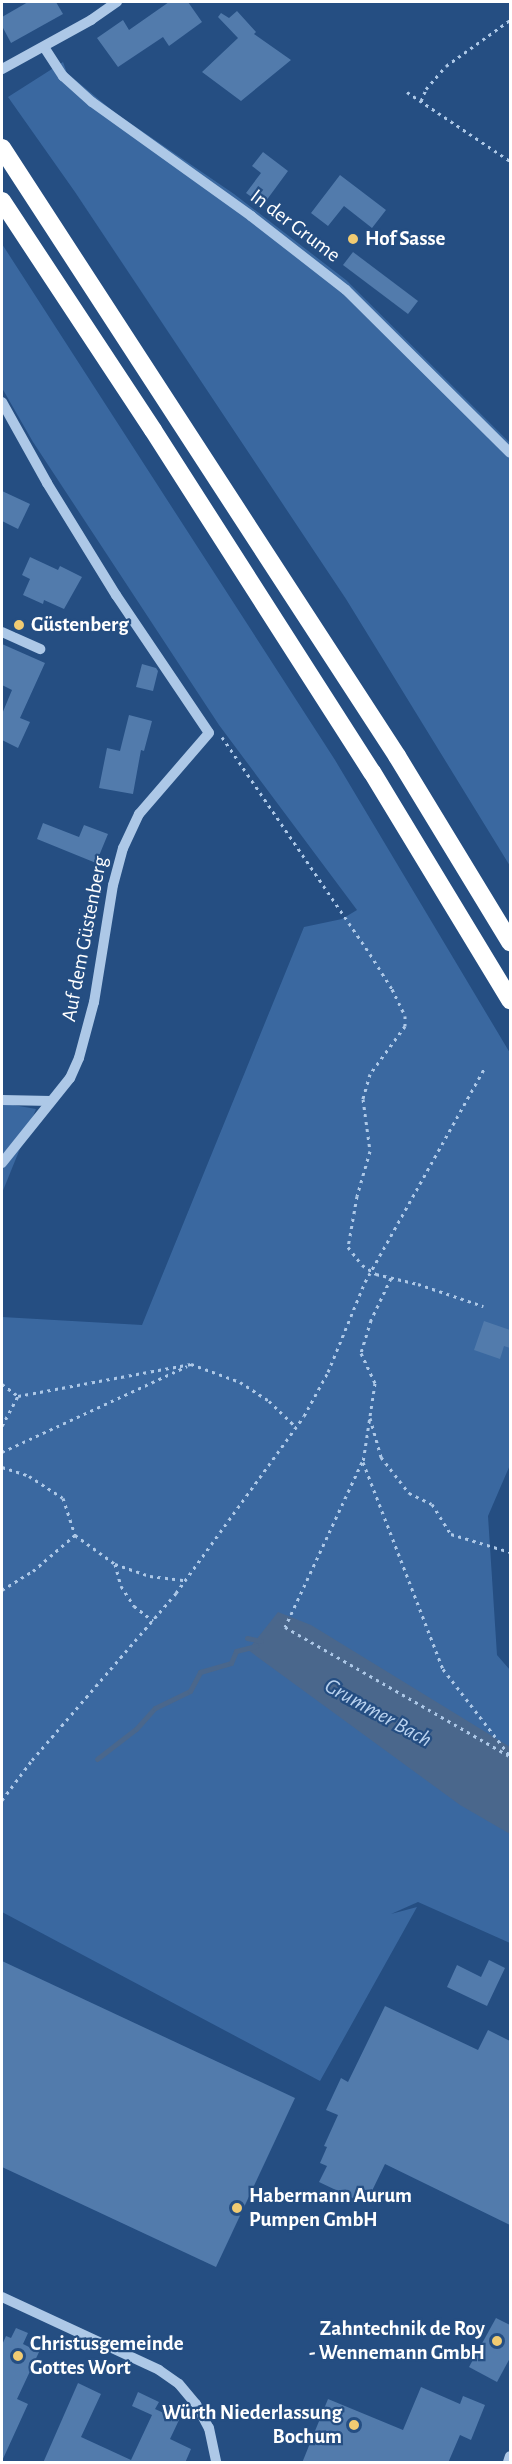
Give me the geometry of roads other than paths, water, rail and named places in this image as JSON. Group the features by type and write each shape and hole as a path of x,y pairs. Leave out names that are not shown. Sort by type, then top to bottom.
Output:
{"highway":[{"path":"2,148 391,746 510,942"},
{"path":"2,201 153,429 359,752 510,1000"}],"street":[{"path":"2,69 44,47 117,2"},
{"name":"In der Grume","path":"44,47 63,76 92,102 251,216 346,290 510,453"},
{"name":"Auf dem Güstenberg","path":"2,402 47,483 117,595 209,733 139,814 123,848 113,885 86,1037 70,1078 2,1163"},
{"path":"2,632 40,649"},
{"path":"2,1100 51,1101"},
{"path":"2,2297 159,2370 178,2384 196,2404 209,2428 216,2463"},
{"path":"508,2463 510,2456"}],"water":[{"path":"278,1612 311,1625 510,1747 510,1834 460,1805 248,1650"}],"waterway":[{"name":"Grummer Bach","path":"247,1638 261,1641"},
{"path":"97,1759 136,1729 155,1708 190,1691 200,1672 231,1663 236,1651 256,1646"}],"place":[{"name":"Hof Sasse","path":"353,239"},
{"name":"Güstenberg","path":"19,625"},
{"name":"Habermann Aurum Pumpen GmbH","path":"237,2208"},
{"name":"Zahntechnik de Roy - Wennemann GmbH","path":"497,2341"},
{"name":"Christusgemeinde Gottes Wort","path":"18,2356"},
{"name":"Würth Niederlassung Bochum","path":"354,2425"}]}
